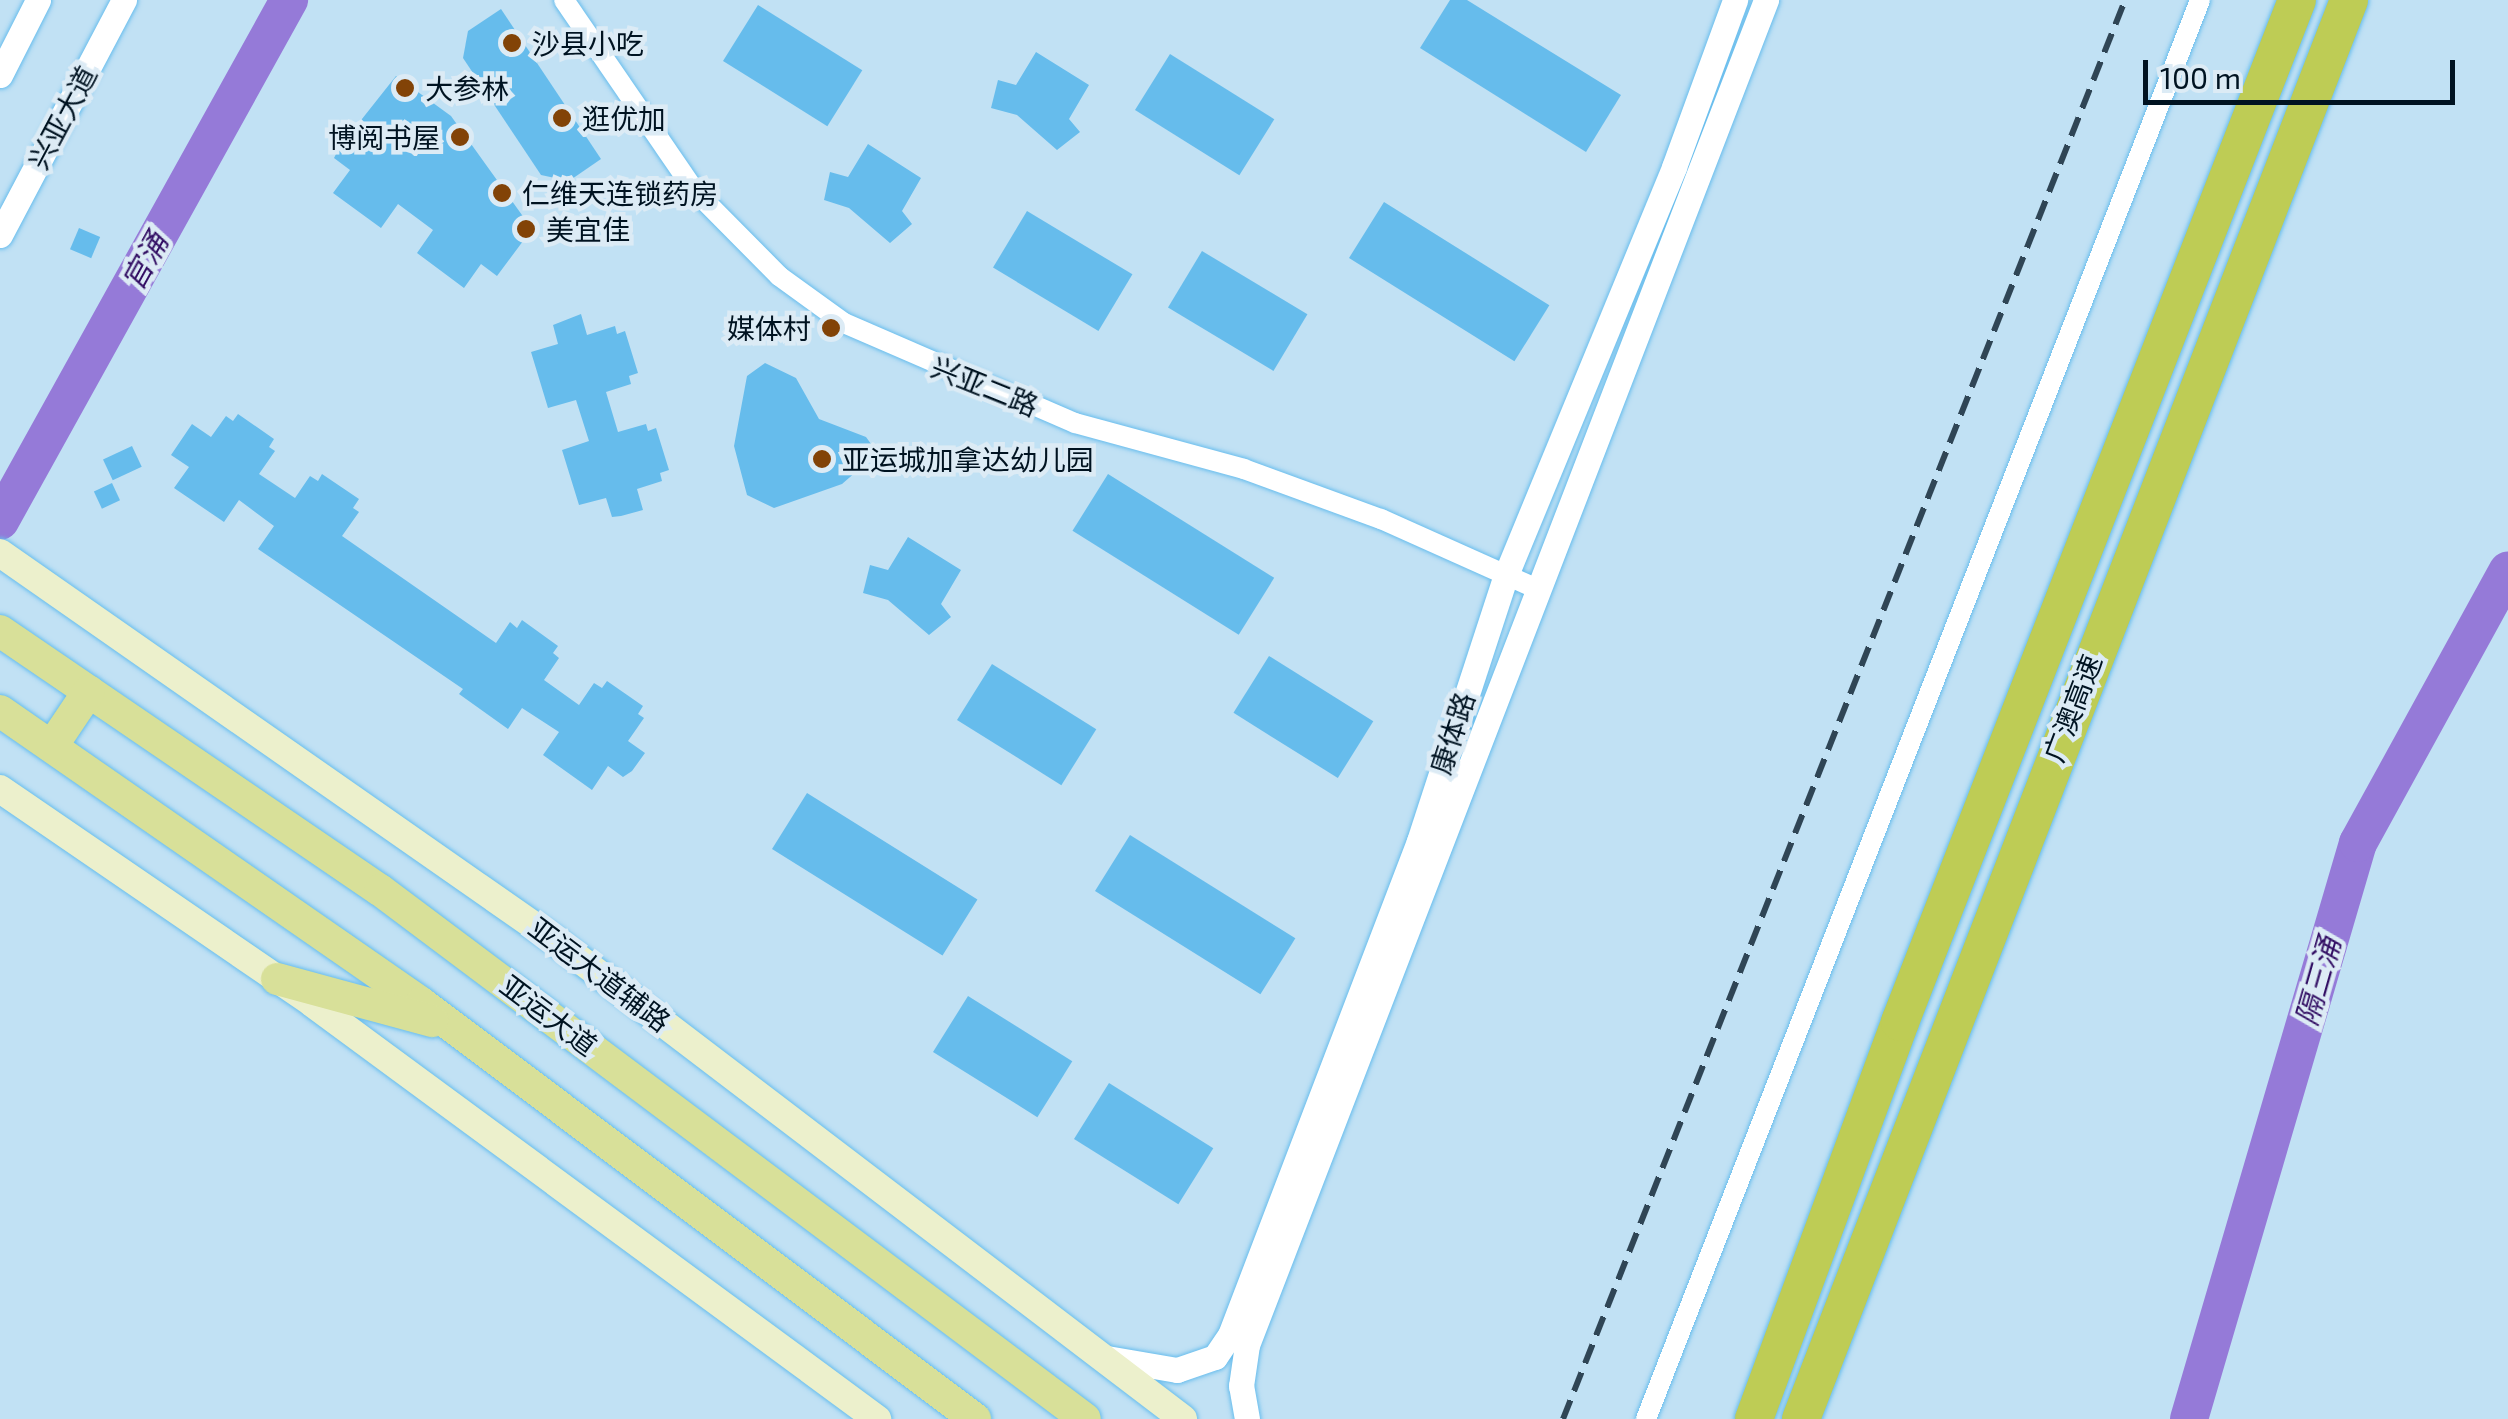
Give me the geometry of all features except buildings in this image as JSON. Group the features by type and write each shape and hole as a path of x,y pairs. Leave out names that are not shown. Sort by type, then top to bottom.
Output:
{"highway":[{"name":"广澳高速","path":"1754,1419 1900,1022 2298,0"},
{"name":"广澳高速","path":"1800,1419 1940,1047 2349,0"}],"main road":[{"name":"亚运大道辅路","path":"0,552 568,950 1183,1419"},
{"name":"亚运大道","path":"13,640 380,890 1085,1419"},
{"path":"52,746 88,691"},
{"path":"0,710 452,1026 975,1419"},
{"path":"0,790 278,979 876,1419"},
{"path":"278,979 452,1026"}],"street":[{"path":"0,75 38,0"},
{"name":"兴亚大道","path":"0,235 124,0"},
{"name":"兴亚二路","path":"564,0 695,191 779,276 844,323 1075,423 1244,469 1382,519 1536,588"},
{"name":"康体路","path":"1101,1358 1178,1370 1215,1357 1230,1334 1419,841 1506,575 1674,167 1734,0"},
{"name":"康体路","path":"1247,1419 1242,1386 1247,1346 1426,891 1536,588 1766,0"},
{"path":"1646,1419 2200,0"}],"waterway":[{"name":"官涌","path":"0,521 289,0"},
{"name":"隔三涌","path":"2189,1419 2358,843 2508,570"}],"railway":[{"path":"1563,1419 2125,0"}],"place":[{"name":"沙县小吃","path":"512,43"},
{"name":"大参林","path":"405,88"},
{"name":"逛优加","path":"562,118"},
{"name":"博阅书屋","path":"460,137"},
{"name":"仁维天连锁药房","path":"502,193"},
{"name":"美宜佳","path":"526,229"},
{"name":"媒体村","path":"831,328"},
{"name":"亚运城加拿达幼儿园","path":"822,459"}]}
